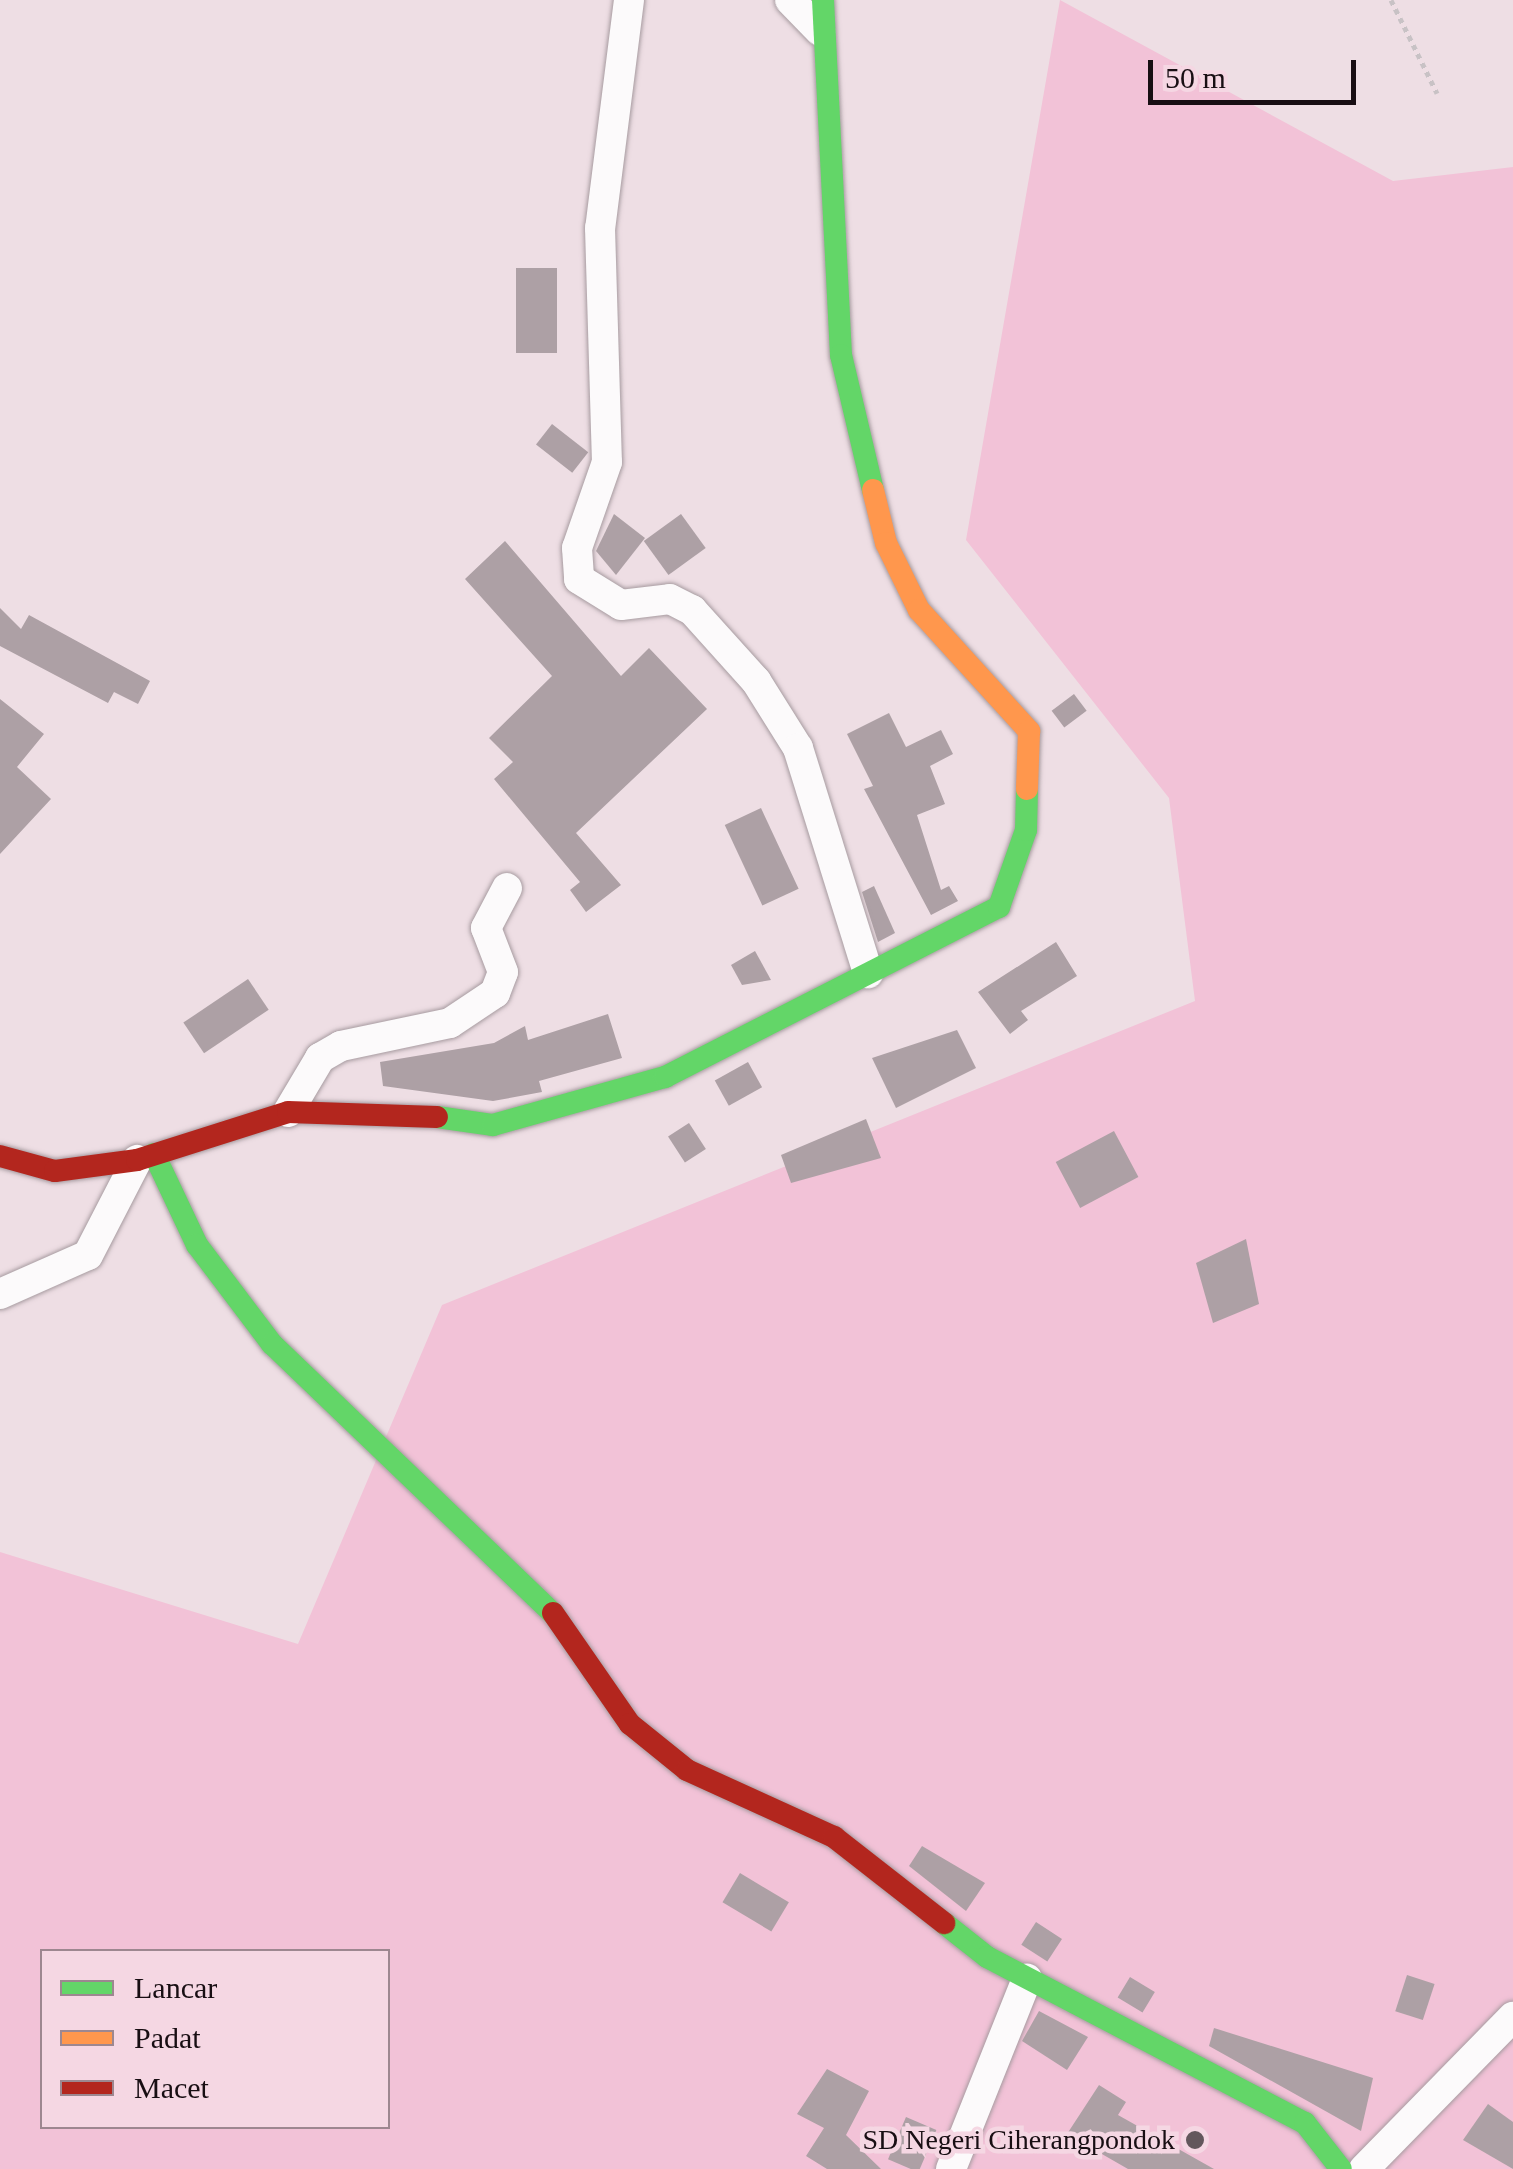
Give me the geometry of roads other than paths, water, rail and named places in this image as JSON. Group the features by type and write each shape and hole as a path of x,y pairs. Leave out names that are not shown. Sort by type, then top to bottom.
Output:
{"street":[{"path":"629,0 600,228 607,462 578,548 579,578 621,605 670,600 692,610 756,681 798,748 868,973"},
{"path":"790,0 820,31"},
{"path":"0,1156 55,1171 146,1157 288,1112 388,1110 494,1125 565,1112 652,1083 999,908 1026,830 1031,747 1010,702 918,610 886,543 840,355 820,31 823,0"},
{"path":"288,1112 320,1058 340,1046 450,1022 495,994 503,972 486,928 507,888"},
{"path":"0,1294 88,1256 146,1157"},
{"path":"146,1157 197,1245 247,1314 319,1396 443,1499 554,1613 630,1724 688,1770 834,1837 945,1928 1027,1979 1305,2123 1341,2169"},
{"path":"951,2169 1027,1979"},
{"path":"1364,2169 1513,2017"}],"place":[{"name":"SD Negeri Ciherangpondok","path":"1195,2140"}]}
